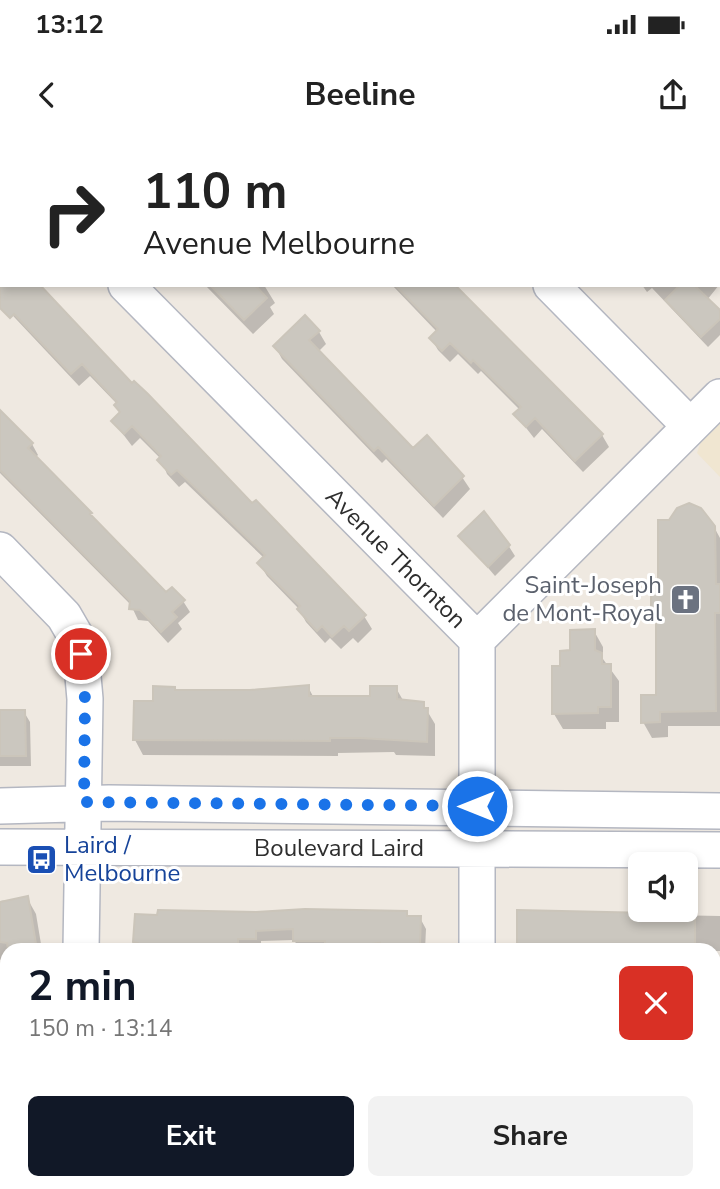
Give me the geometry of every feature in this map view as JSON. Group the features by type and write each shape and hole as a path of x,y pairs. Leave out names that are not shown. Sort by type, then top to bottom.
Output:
{"street":[{"name":"Avenue Thornton","path":"128,287 477,640 477,943"},
{"path":"553,287 690,426"},
{"path":"477,640 720,397"},
{"path":"0,550 64,617 75,635 84,672 81,943"},
{"name":"Boulevard Laird","path":"0,806 84,802 720,811"},
{"name":"Boulevard Laird","path":"0,846 720,850"}],"shaded area":[{"path":"720,421 720,477 697,453 702,438"}],"building":[{"path":"0,287 42,287 132,383 134,381 148,394 252,503 256,500 366,615 349,631 344,626 332,637 322,626 317,631 297,609 300,606 257,563 265,555 177,470 171,475 157,460 161,456 132,426 124,434 111,421 120,412 114,405 117,402 82,364 71,374 14,314 10,318 0,308"},
{"path":"212,287 257,287 267,298 244,320"},
{"path":"397,287 457,287 603,434 575,461 535,418 526,427 513,414 521,407 473,360 471,363 450,343 442,351 429,338 438,329"},
{"path":"678,287 696,287 720,310 720,319 701,337 665,300"},
{"path":"305,315 320,331 309,340 413,448 427,435 464,476 434,506 378,447 374,451 273,346"},
{"path":"0,410 33,443 28,448 92,513 90,514 166,592 172,587 185,600 172,612 177,617 161,632 140,610 129,609 130,601 0,470"},
{"name":"Saint-Joseph de Mont-Royal","path":"689,503 701,508 715,526 716,584 720,584 720,613 715,613 716,711 660,712 660,722 641,723 641,695 656,695 656,618 651,618 651,585 658,585 658,520 669,520 677,508"},
{"path":"484,511 510,545 488,567 458,536"},
{"path":"595,629 595,650 602,653 602,664 611,664 611,707 598,707 598,713 552,714 552,666 560,666 560,651 570,650 570,630"},
{"path":"309,685 309,696 370,696 370,686 397,686 397,699 424,702 424,708 428,708 427,742 360,738 330,738 330,741 133,740 134,701 153,701 153,686 175,687 175,690 250,690"},
{"path":"0,710 25,710 26,756 0,756"},
{"path":"28,896 36,943 0,942 0,902"},
{"path":"305,909 407,911 407,916 421,916 420,943 293,941 293,929 256,931 256,939 238,939 238,943 133,942 135,914 157,915 158,910 256,912"},
{"path":"517,910 628,912 628,922 695,922 695,943 517,943"}],"place":[{"name":"Saint-Joseph de Mont-Royal","path":"685,599"},
{"name":"Laird / Melbourne","path":"41,859"}],"route":[{"path":"81,654 85,699 84,802 477,806"}]}
